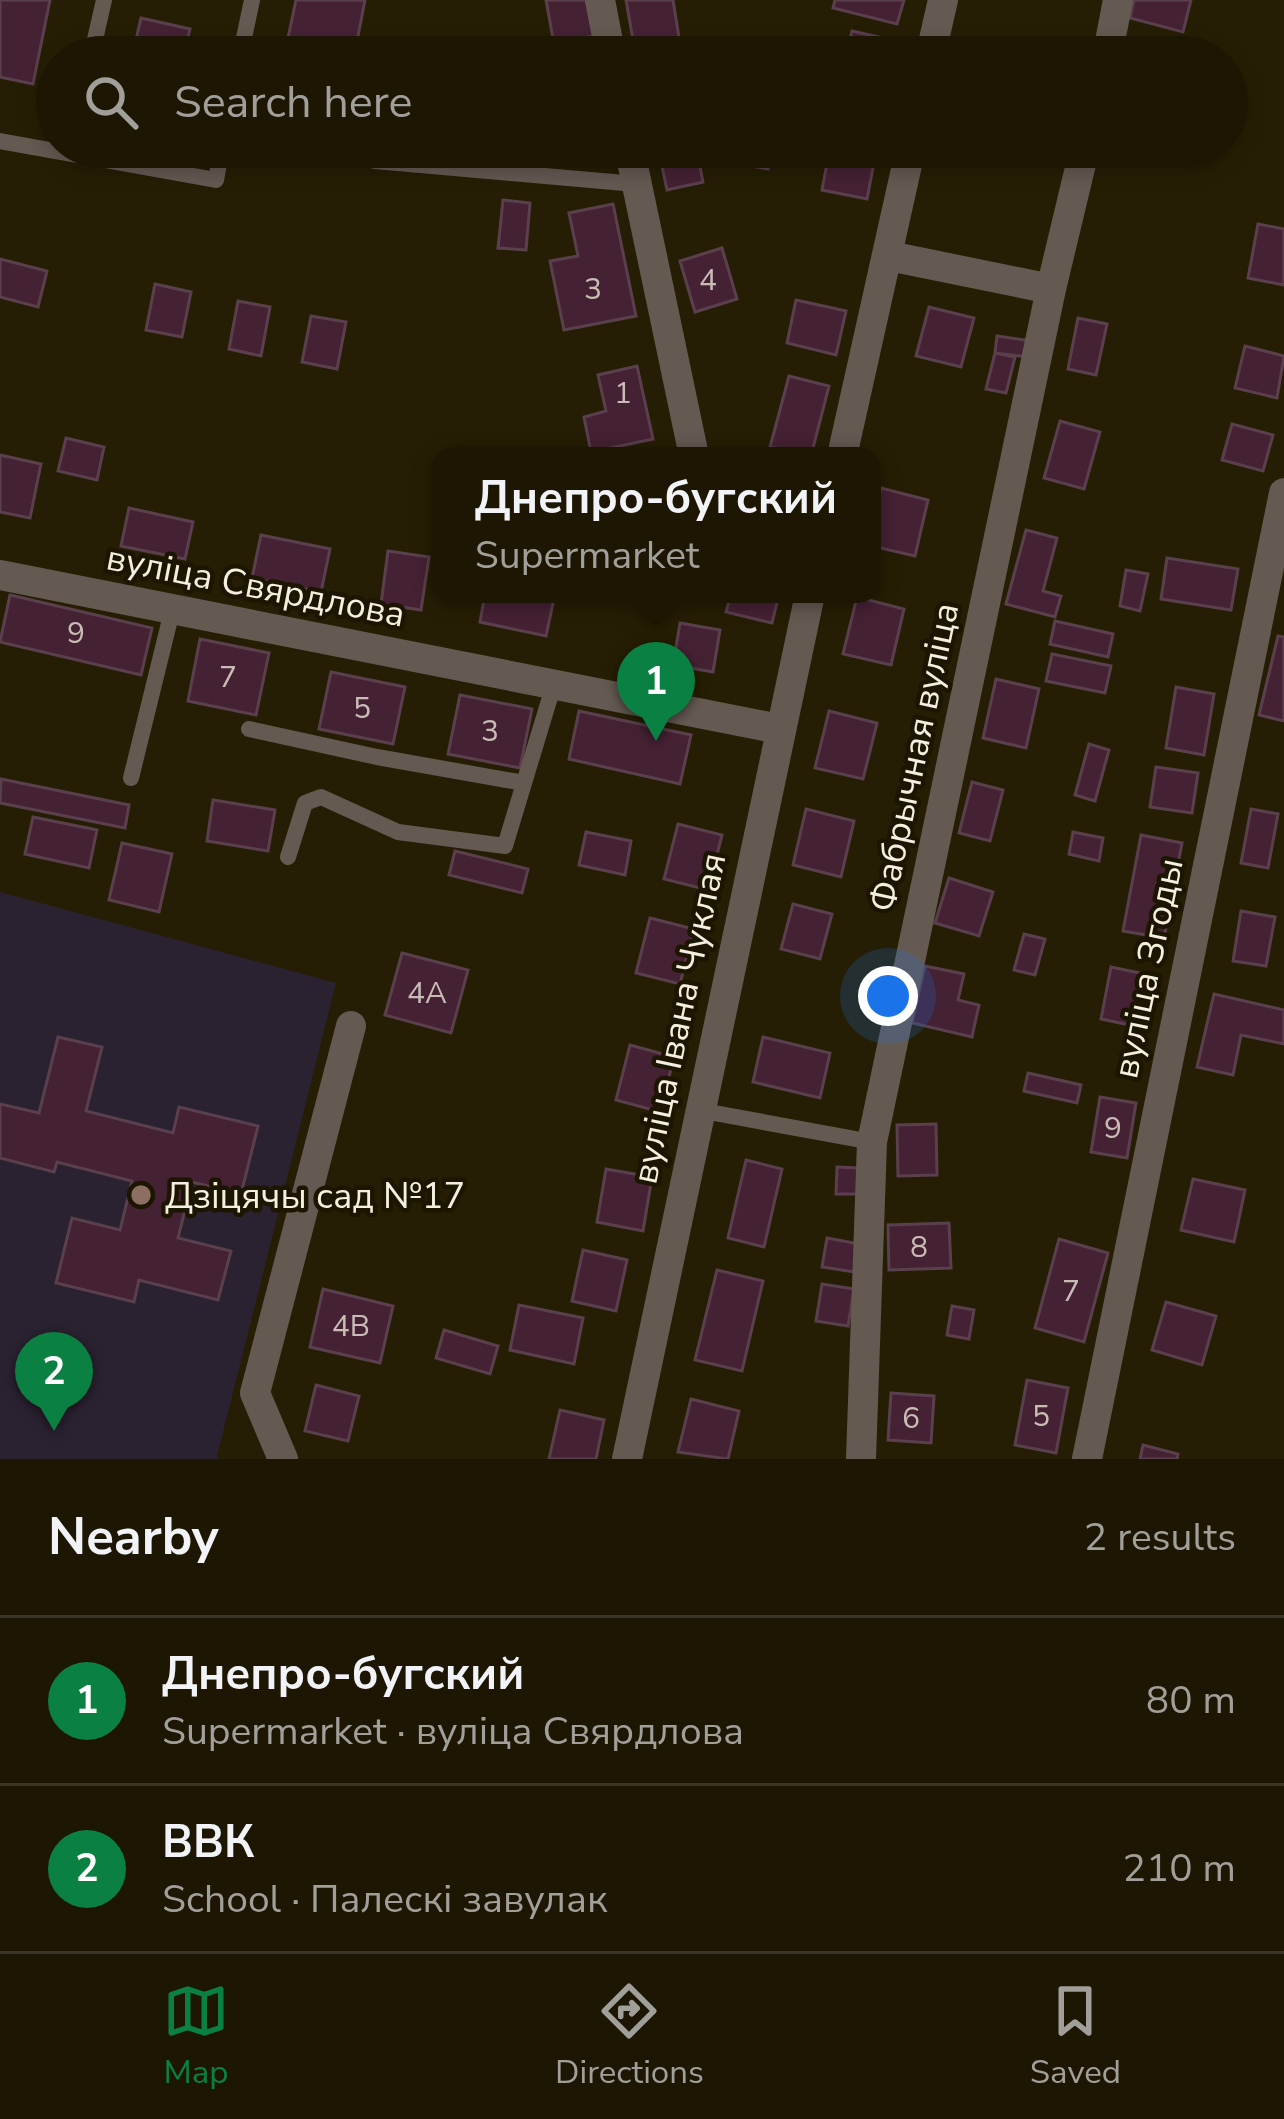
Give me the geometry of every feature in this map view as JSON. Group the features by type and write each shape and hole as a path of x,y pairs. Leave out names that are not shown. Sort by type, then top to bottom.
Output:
{"street":[{"path":"600,0 607,36"},
{"path":"935,36 943,0"},
{"path":"1111,36 1118,0"},
{"path":"633,168 692,447"},
{"path":"844,447 907,168"},
{"name":"Фабрычная вуліца","path":"861,1459 872,1142 1080,168"},
{"path":"889,256 1051,289"},
{"name":"вуліца Згоды","path":"1088,1459 1284,493"},
{"name":"вуліца Свярдлова","path":"0,575 779,729"},
{"name":"вуліца Івана Чуклая","path":"627,1459 808,603"},
{"path":"283,1459 255,1393 351,1026"}],"lane":[{"path":"96,36 104,0"},
{"path":"244,36 252,0"},
{"path":"0,141 36,146"},
{"path":"158,168 216,180 218,168"},
{"path":"454,168 636,184"},
{"path":"131,778 173,607"},
{"path":"288,857 305,803 321,797 398,832 506,846 554,684"},
{"path":"249,729 524,783"},
{"path":"698,1110 872,1142"}],"shaded area":[{"name":"Дзіцячы сад №17","path":"0,892 336,983 217,1456 220,1459 0,1459"}],"building":[{"path":"0,0 50,0 43,36 36,36 33,84 0,77"},
{"path":"296,0 365,0 358,36 288,36"},
{"path":"546,0 586,0 594,36 553,36"},
{"path":"626,0 673,0 679,36 632,36"},
{"path":"835,0 904,0 897,24 833,8"},
{"path":"1134,0 1191,0 1183,32 1130,18"},
{"path":"141,18 190,29 188,36 137,36"},
{"path":"662,168 700,168 703,182 667,190"},
{"path":"826,168 873,168 867,199 822,190"},
{"path":"503,200 530,203 526,250 498,248"},
{"path":"613,204 636,316 564,330 550,261 578,256 569,213"},
{"path":"1258,224 1284,229 1284,285 1248,278"},
{"path":"722,248 737,299 695,312 680,261"},
{"path":"0,259 47,271 38,307 0,297"},
{"path":"155,284 191,292 182,337 146,330"},
{"path":"796,300 846,311 836,355 787,343"},
{"path":"238,301 270,307 261,356 229,349"},
{"path":"929,307 974,318 961,367 916,356"},
{"path":"311,316 346,322 337,369 302,362"},
{"path":"1078,318 1107,324 1096,375 1068,369"},
{"path":"997,336 1031,341 1028,357 995,353"},
{"path":"1245,346 1284,356 1277,398 1235,388"},
{"path":"995,353 1015,357 1006,393 986,389"},
{"path":"637,366 653,439 590,447 584,417 606,411 598,375"},
{"path":"789,376 829,386 813,447 770,447"},
{"path":"1060,421 1100,432 1084,489 1044,478"},
{"path":"1232,424 1273,435 1263,471 1222,460"},
{"path":"66,438 104,447 97,480 58,471"},
{"path":"0,455 41,464 30,518 0,512"},
{"path":"881,488 928,500 915,556 881,548"},
{"path":"129,508 193,522 185,559 121,546"},
{"path":"1026,530 1057,538 1043,591 1061,596 1055,617 1006,604"},
{"path":"261,535 330,549 321,592 252,578"},
{"path":"388,551 429,557 421,610 381,604"},
{"path":"1167,558 1238,569 1231,610 1161,599"},
{"path":"1126,570 1148,574 1140,611 1120,606"},
{"path":"10,595 152,628 141,675 0,642"},
{"path":"483,603 553,603 546,636 480,622"},
{"path":"728,603 777,603 772,623 726,612"},
{"path":"856,603 904,609 891,665 843,654"},
{"path":"1055,621 1113,634 1108,657 1050,644"},
{"path":"680,623 720,630 713,672 673,665"},
{"path":"1278,636 1284,637 1284,721 1259,715"},
{"path":"200,639 269,653 256,715 188,701"},
{"path":"1052,654 1111,666 1105,693 1046,681"},
{"path":"331,672 405,687 393,744 319,729"},
{"path":"996,679 1039,689 1026,748 983,738"},
{"path":"1176,687 1214,694 1204,755 1166,748"},
{"path":"460,695 532,709 520,768 448,754"},
{"path":"579,711 691,735 680,784 569,759"},
{"path":"829,711 877,723 863,779 815,768"},
{"path":"1089,744 1109,750 1095,801 1075,795"},
{"path":"1156,767 1198,773 1192,813 1150,807"},
{"path":"1,779 129,805 125,828 0,803"},
{"path":"972,782 1003,790 990,841 959,833"},
{"path":"213,800 275,810 268,851 207,841"},
{"path":"806,809 854,821 841,877 793,865"},
{"path":"1251,809 1278,814 1268,868 1241,863"},
{"path":"33,817 97,830 89,868 25,854"},
{"path":"678,824 722,835 708,890 664,879"},
{"path":"586,832 631,841 625,875 579,865"},
{"path":"1073,832 1103,838 1099,861 1069,854"},
{"path":"1141,835 1182,843 1164,938 1123,931"},
{"path":"122,843 172,854 159,912 109,900"},
{"path":"455,851 528,869 522,893 449,875"},
{"path":"949,878 993,892 979,936 935,923"},
{"path":"793,904 832,914 820,959 781,949"},
{"path":"1241,911 1275,917 1266,966 1233,961"},
{"path":"650,918 694,929 680,984 636,973"},
{"path":"1024,934 1045,939 1035,975 1014,970"},
{"path":"402,953 468,970 451,1033 385,1015"},
{"path":"925,966 964,974 958,1000 979,1005 972,1037 912,1023"},
{"path":"1111,967 1154,976 1144,1028 1101,1019"},
{"path":"1214,994 1284,1010 1284,1044 1241,1035 1233,1075 1197,1067"},
{"path":"58,1037 102,1047 86,1111 173,1133 179,1107 258,1126 241,1194 192,1182 178,1238 231,1251 218,1300 139,1280 134,1302 56,1283 72,1218 120,1230 132,1181 57,1162 54,1172 0,1158 0,1104 39,1113"},
{"path":"763,1037 830,1053 820,1098 753,1082"},
{"path":"630,1045 674,1057 660,1112 616,1100"},
{"path":"1028,1073 1081,1085 1077,1103 1024,1091"},
{"path":"1100,1097 1136,1103 1127,1158 1091,1152"},
{"path":"936,1124 937,1175 898,1176 897,1125"},
{"path":"746,1160 782,1169 764,1247 728,1238"},
{"path":"837,1167 859,1168 859,1194 836,1194"},
{"path":"606,1169 652,1177 643,1231 597,1222"},
{"path":"1193,1179 1245,1190 1234,1242 1181,1230"},
{"path":"949,1223 951,1268 889,1270 888,1225"},
{"path":"827,1238 859,1244 855,1272 822,1267"},
{"path":"1059,1239 1108,1253 1084,1342 1035,1328"},
{"path":"583,1250 627,1260 616,1311 572,1301"},
{"path":"717,1270 763,1281 742,1371 695,1360"},
{"path":"822,1284 854,1289 848,1326 816,1321"},
{"path":"323,1289 393,1306 380,1363 310,1347"},
{"path":"1166,1302 1216,1316 1202,1365 1152,1350"},
{"path":"519,1305 583,1318 574,1364 510,1350"},
{"path":"952,1306 974,1310 969,1339 947,1335"},
{"path":"444,1330 498,1346 490,1374 436,1358"},
{"path":"1027,1380 1068,1388 1056,1453 1015,1445"},
{"path":"316,1385 359,1396 348,1441 305,1431"},
{"path":"891,1393 934,1396 931,1443 888,1440"},
{"path":"691,1399 739,1411 728,1459 678,1452"},
{"path":"560,1410 604,1420 596,1459 549,1459"},
{"path":"1143,1445 1178,1454 1177,1459 1140,1459"}],"place":[{"name":"Днепро-бугский","path":"656,741"},
{"name":"Дзіцячы сад №17","path":"141,1195"},
{"name":"ВВК","path":"54,1431"}]}
